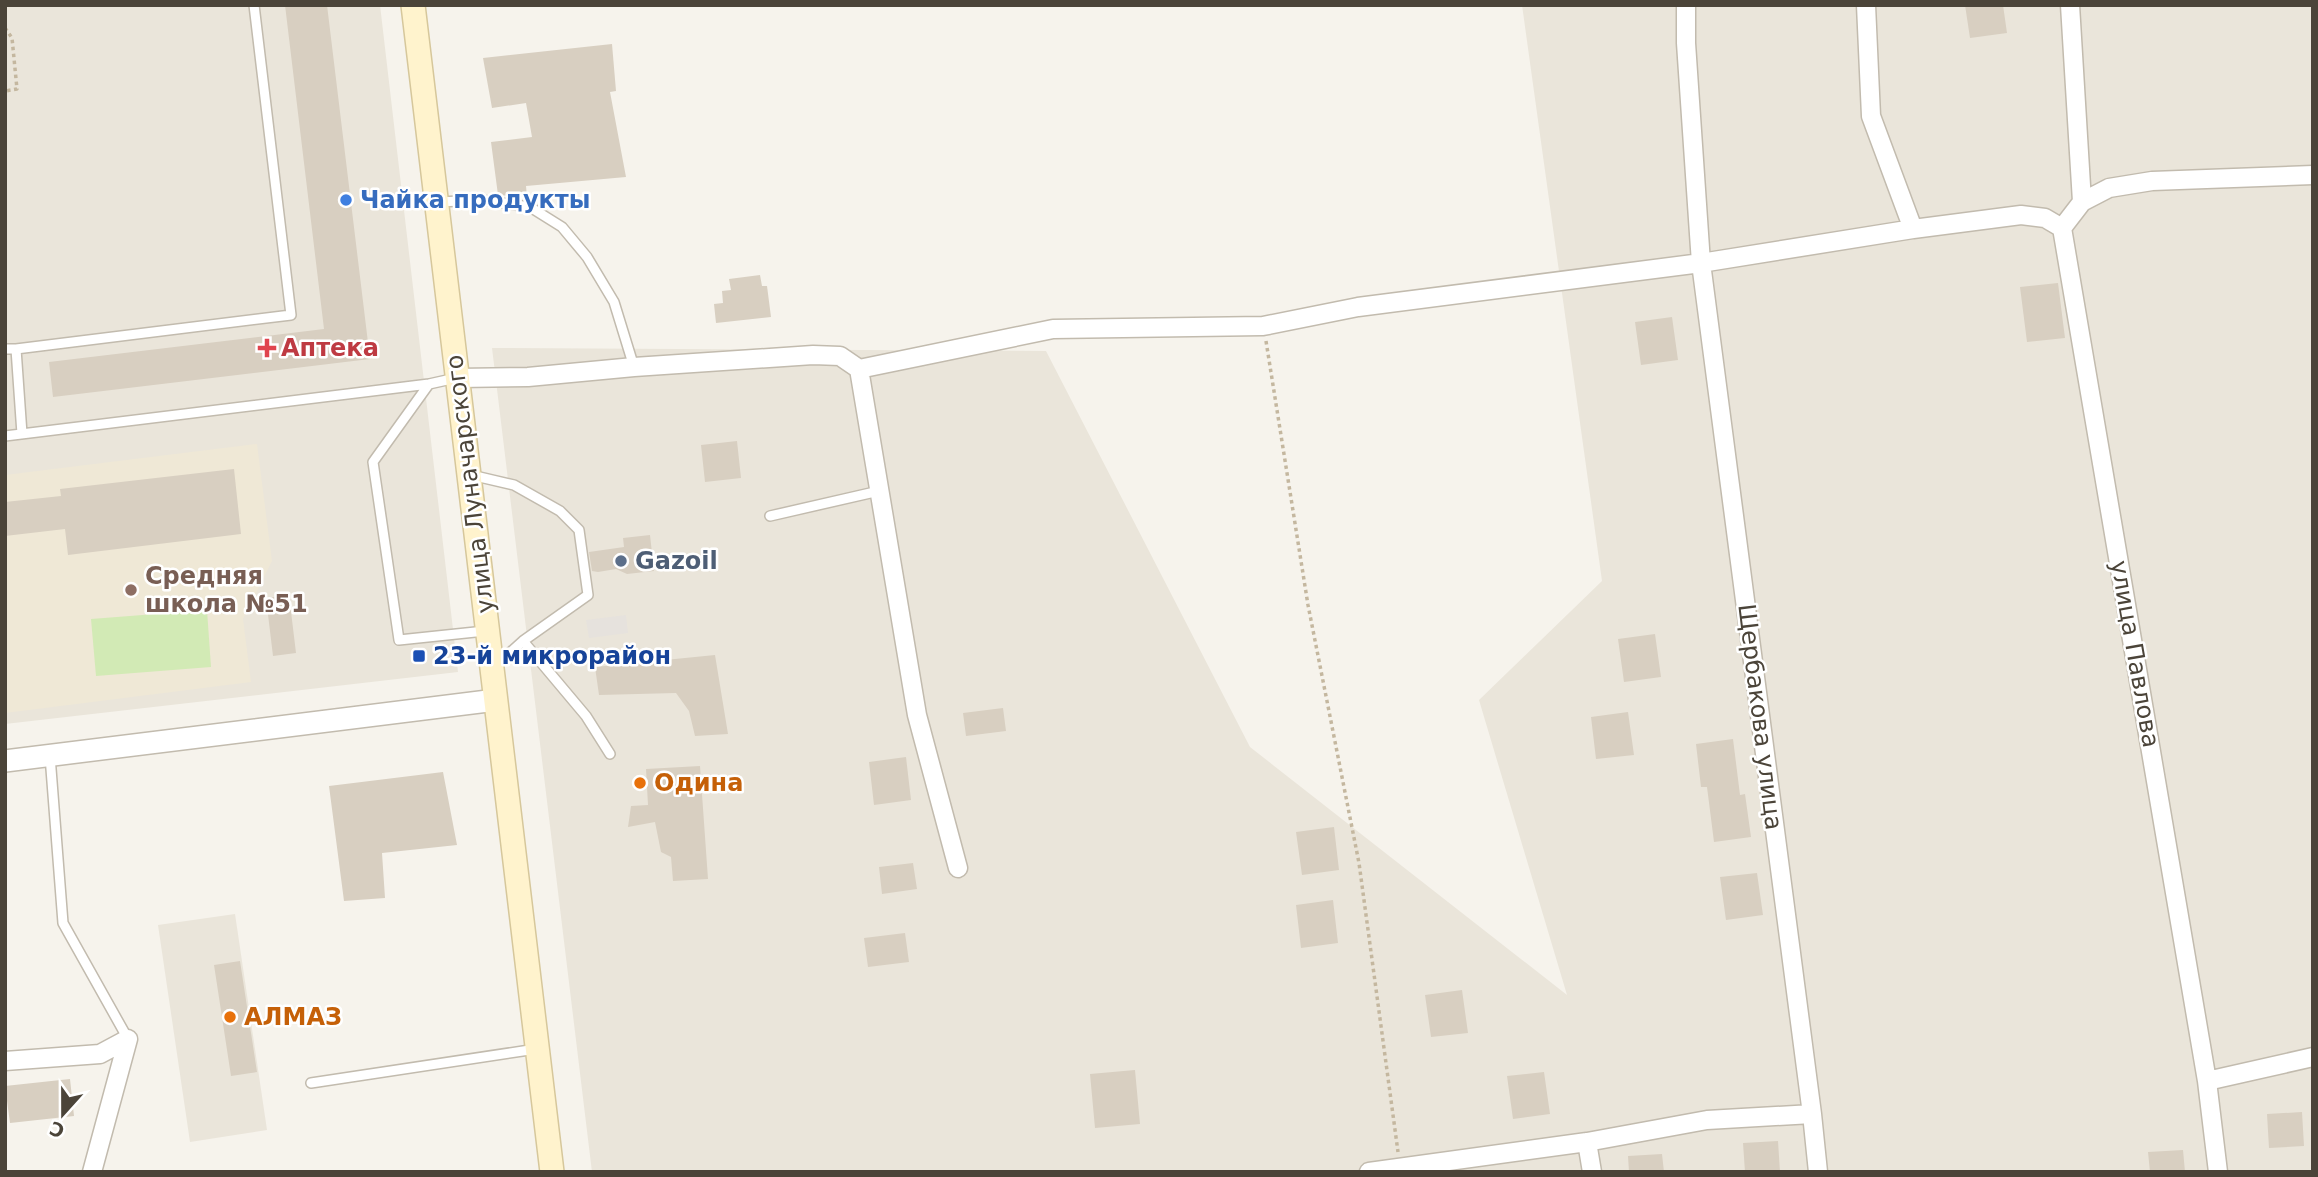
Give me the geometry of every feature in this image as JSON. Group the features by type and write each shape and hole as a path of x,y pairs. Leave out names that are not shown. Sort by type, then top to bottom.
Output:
{"main road":[{"name":"улица Луначарского","path":"413,5 552,1172"}],"street":[{"name":"Щербакова улица","path":"1686,5 1686,43 1701,263 1818,1172"},
{"path":"1866,5 1871,116 1913,229"},
{"path":"2070,5 2082,202"},
{"path":"859,369 1053,329 1263,326 1358,307 1701,263 1913,229 2021,215 2045,218 2062,228 2082,202 2109,188 2152,181 2313,174"},
{"name":"улица Павлова","path":"2062,228 2207,1081 2218,1172"},
{"path":"458,378 528,377 813,355 840,356 859,369 917,715 958,868"},
{"path":"5,761 496,700"},
{"path":"5,1061 100,1054 128,1039"},
{"path":"92,1172 128,1039"},
{"path":"2207,1081 2313,1058"},
{"path":"1369,1172 1400,1170 1587,1142 1707,1120 1812,1114"},
{"path":"1587,1142 1592,1172"}],"lane":[{"path":"22,434 10,349 291,315 254,5"},
{"path":"437,202 481,200 530,207 562,228 587,257 614,302 634,367"},
{"path":"5,436 429,384 458,378"},
{"path":"429,384 373,462 399,639 488,631"},
{"path":"469,475 513,485 560,511 579,530 588,594 523,641 493,668"},
{"path":"770,516 880,491"},
{"path":"523,641 586,716 610,754"},
{"path":"50,756 63,923 128,1039"},
{"path":"311,1083 537,1048"}],"path":[{"path":"5,27 12,38 17,89 5,91"},
{"path":"1263,326 1308,605 1359,863 1400,1170"}],"shaded area":[{"path":"5,5 380,5 458,672 5,724"},
{"path":"1522,5 2313,5 2313,1172 592,1172 492,348 1046,351 1250,747 1567,995 1479,700 1602,581"},
{"name":"Средняя школа №51","path":"257,444 272,561 243,619 251,682 5,713 5,475"},
{"path":"626,615 628,633 589,638 586,620"},
{"path":"235,914 267,1130 190,1142 158,925"}],"green space":[{"path":"207,610 211,667 96,676 91,619"}],"building":[{"path":"285,5 327,5 370,359 53,397 49,362 324,329"},
{"path":"1965,5 2003,5 2007,33 1970,38"},
{"path":"612,44 616,91 610,92 626,177 526,186 527,197 498,195 491,142 532,137 526,103 492,108 483,58"},
{"path":"760,275 762,286 767,286 771,317 716,323 714,304 723,303 722,291 731,290 729,279"},
{"path":"2058,283 2065,338 2027,342 2020,287"},
{"path":"1672,317 1678,360 1641,365 1635,322"},
{"path":"737,441 741,478 705,482 701,445"},
{"path":"234,469 241,534 68,555 65,529 5,536 5,502 61,496 60,489"},
{"name":"Gazoil","path":"650,535 654,571 627,574 616,569 592,571 589,552 624,547 623,538"},
{"path":"289,595 296,653 273,656 266,598"},
{"path":"1655,634 1661,677 1624,682 1618,639"},
{"path":"715,655 728,734 695,736 689,711 676,693 599,695 595,667"},
{"path":"1003,708 1006,731 966,736 963,713"},
{"path":"1628,712 1634,755 1596,759 1591,717"},
{"path":"1733,739 1740,795 1745,794 1751,837 1714,842 1707,787 1701,787 1696,744"},
{"path":"906,757 911,800 874,805 869,762"},
{"path":"700,766 708,879 673,881 671,857 661,852 655,822 628,827 631,806 648,805 646,769"},
{"path":"443,772 457,845 382,853 385,898 344,901 329,786"},
{"path":"1334,827 1339,870 1302,875 1296,832"},
{"path":"913,863 917,889 882,894 879,867"},
{"path":"1757,873 1763,915 1726,920 1720,877"},
{"path":"1333,900 1338,943 1301,948 1296,905"},
{"path":"905,933 909,962 868,967 864,938"},
{"path":"240,961 257,1072 231,1076 214,965"},
{"path":"1462,990 1468,1033 1431,1037 1425,995"},
{"path":"1135,1070 1140,1124 1095,1128 1090,1074"},
{"path":"1544,1072 1550,1114 1513,1119 1507,1076"},
{"path":"70,1079 74,1116 10,1123 5,1086"},
{"path":"2302,1112 2304,1146 2269,1148 2267,1114"},
{"path":"1778,1141 1780,1172 1745,1172 1743,1143"},
{"path":"2183,1150 2185,1172 2150,1172 2148,1152"},
{"path":"1662,1154 1664,1172 1629,1172 1628,1156"}],"place":[{"name":"Чайка продукты","path":"346,200"},
{"name":"Аптека","path":"267,348"},
{"name":"Gazoil","path":"621,561"},
{"name":"Средняя школа №51","path":"131,590"},
{"name":"23-й микрорайон","path":"419,656"},
{"name":"Одина","path":"640,783"},
{"name":"АЛМАЗ","path":"230,1017"}]}
